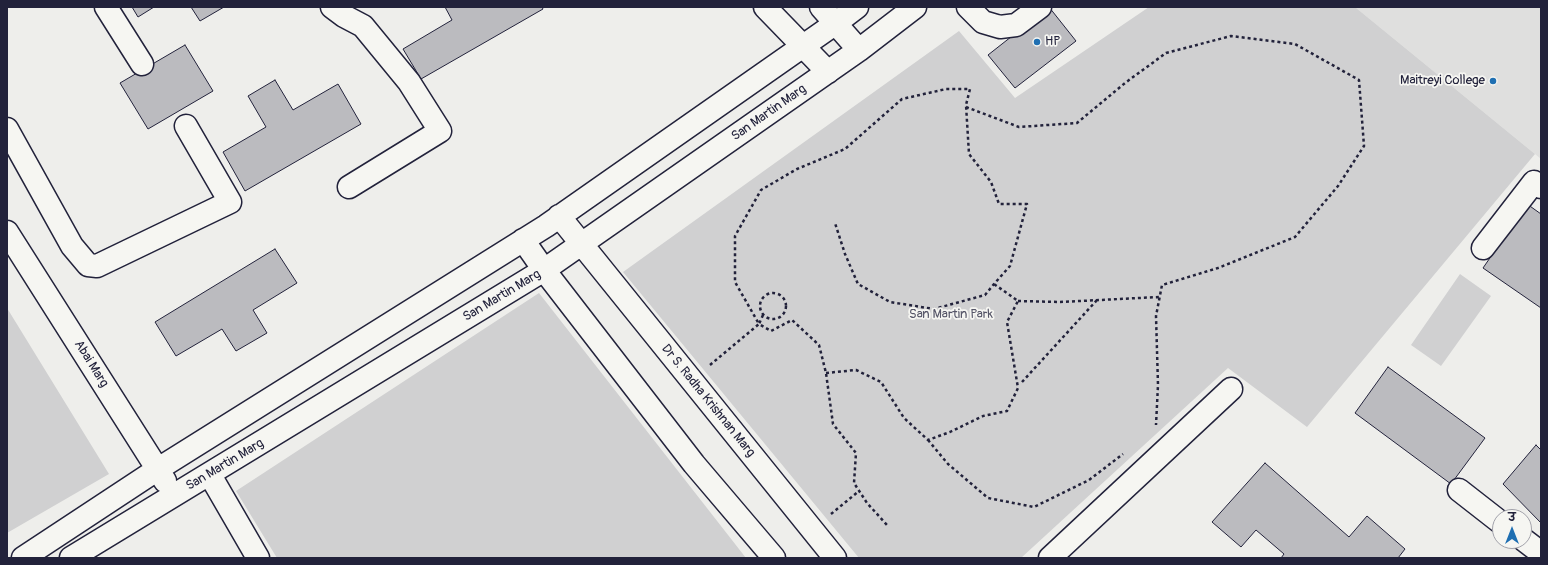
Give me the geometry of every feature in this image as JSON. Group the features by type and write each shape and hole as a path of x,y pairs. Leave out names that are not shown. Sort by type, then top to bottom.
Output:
{"street":[{"path":"106,7 142,64"},
{"path":"332,7 344,16 363,26 409,82 440,131 349,187"},
{"path":"765,7 828,72"},
{"path":"821,7 859,50"},
{"path":"29,554 158,469 523,240 857,7"},
{"name":"San Martin Marg","path":"71,558 174,495 210,475 544,270 582,245 828,72 915,7"},
{"path":"968,7 983,22 1000,27 1016,25 1040,7"},
{"path":"7,129 72,246 88,265 97,266 230,202 186,126"},
{"path":"1482,248 1534,182 1541,187"},
{"name":"Dr S. Radha Krishnan Marg","path":"559,216 835,558"},
{"name":"Abai Marg","path":"7,232 174,495"},
{"path":"523,240 544,270 694,464 774,558"},
{"path":"1050,558 1231,389"},
{"path":"210,475 258,558"},
{"path":"1459,490 1492,516"},
{"path":"1532,546 1541,553"}],"path":[{"path":"966,107 1020,127 1077,123 1125,83 1166,53 1231,36 1295,44 1359,80 1364,146 1338,186 1295,237 1218,268 1162,285 1156,316 1158,386 1156,428"},
{"path":"835,223 845,254 858,284 890,302 934,309 984,295 1010,266 1027,204 999,204 991,182 969,154 966,107 970,88 946,88 902,99 846,149 797,169 761,190 735,236 735,282 759,324 771,331 792,320 819,346 826,373 833,424 856,454 854,483 867,503 887,524"},
{"path":"994,284 1018,301 1060,302 1160,297"},
{"path":"770,293 783,297 786,303 786,310 782,316 776,320 770,319 763,315 760,309 760,302 764,297 770,293"},
{"path":"1022,382 1097,300"},
{"path":"928,440 983,416 1007,411 1018,388 1007,322 1018,301"},
{"path":"691,380 759,324 763,315"},
{"path":"826,373 856,370 881,382 904,418 928,440 948,464 988,498 1034,507 1089,480 1126,452"},
{"path":"812,529 859,491"}],"shaded area":[{"name":"Maitreyi College","path":"1355,7 1541,7 1541,159 1535,154"}],"green space":[{"name":"San Martin Park","path":"1149,7 1355,7 1535,154 1307,427 1228,368 1021,558 859,558 623,272 959,31 1015,98"},
{"path":"1460,274 1491,296 1441,366 1411,345"},
{"path":"539,293 746,558 277,558 236,491"},
{"path":"7,308 109,474 7,533"}],"building":[{"path":"132,7 154,7 138,17"},
{"path":"191,7 224,7 200,21"},
{"path":"445,7 542,7 543,9 421,79 403,49 452,20"},
{"path":"1049,7 1076,41 1015,88 988,55"},
{"path":"185,45 213,91 148,129 120,83"},
{"path":"275,80 293,110 338,84 361,124 245,191 223,152 266,127 248,96"},
{"path":"1527,204 1541,214 1541,308 1483,268"},
{"path":"275,249 297,283 253,310 267,333 236,351 222,329 176,356 155,322"},
{"path":"1388,367 1485,438 1451,484 1355,413"},
{"path":"1536,445 1541,450 1541,523 1532,514 1532,509 1527,509 1503,484"},
{"path":"1265,463 1349,537 1367,516 1405,549 1398,558 1281,558 1284,554 1256,530 1241,547 1212,522"}],"place":[{"name":"HP","path":"1037,42"},
{"name":"Maitreyi College","path":"1493,81"}]}
